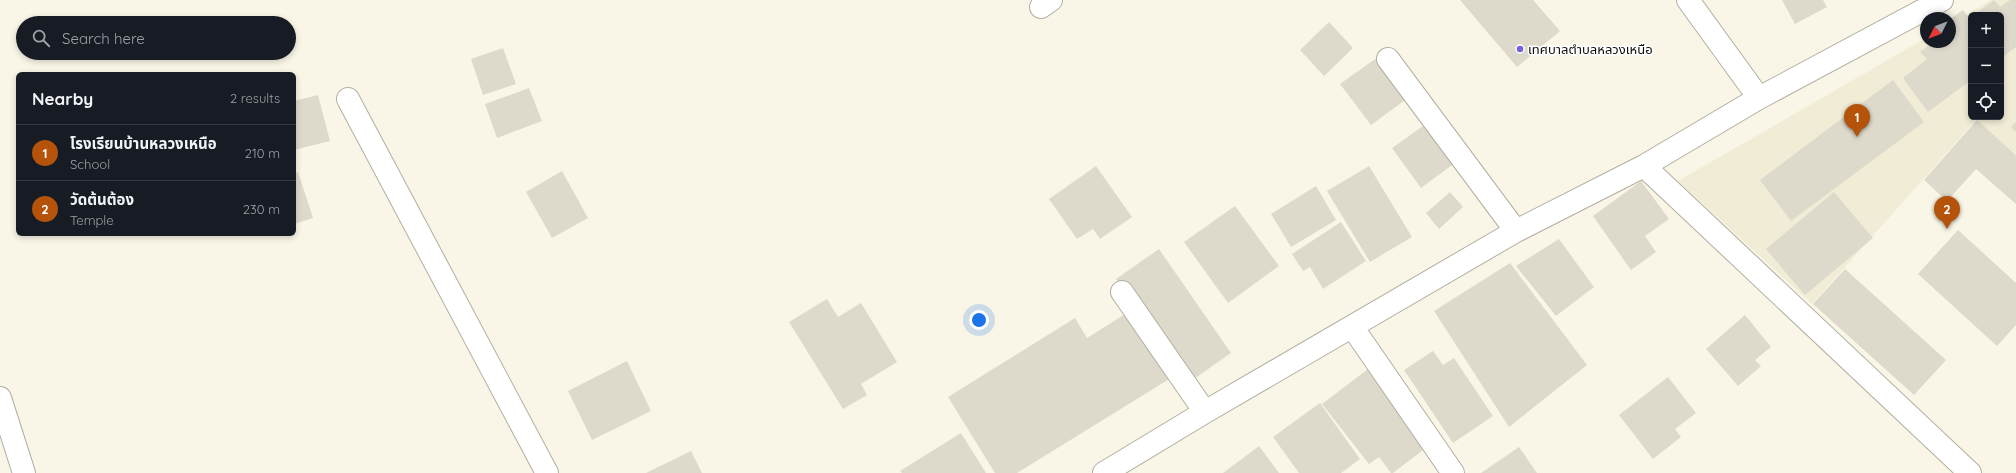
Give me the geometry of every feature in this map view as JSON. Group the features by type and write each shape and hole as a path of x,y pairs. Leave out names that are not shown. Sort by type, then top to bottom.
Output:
{"street":[{"path":"1688,0 1760,98"},
{"path":"1104,473 1205,412 1353,328 1516,232 1644,166 1760,98 1942,0"},
{"path":"1388,59 1516,232"},
{"path":"348,99 547,473"},
{"path":"1644,166 1970,473"},
{"path":"1122,292 1205,412"},
{"path":"1353,328 1453,473"},
{"path":"0,398 24,473"}],"shaded area":[{"path":"1991,0 2016,0 2016,154 1976,120 2004,120 2004,12 1970,12"},
{"path":"1968,13 1968,120 1976,120 1812,304 1678,181 1920,41 1920,48 1956,48 1956,20"}],"building":[{"name":"เทศบาลตำบลหลวงเหนือ","path":"1460,0 1533,0 1560,31 1517,67"},
{"path":"1782,0 1823,0 1827,7 1795,24"},
{"path":"1994,0 2000,7 2010,0 2016,0 2016,47 2004,56 2004,12 1978,12"},
{"path":"1963,10 1968,17 1968,82 1928,112 1903,78 1927,59 1920,52 1925,48 1956,48 1956,15"},
{"path":"1329,22 1353,48 1324,76 1300,50"},
{"path":"503,48 516,84 483,95 471,59"},
{"path":"1378,57 1408,98 1371,125 1340,84"},
{"path":"1893,80 1924,122 1791,221 1760,180"},
{"path":"529,88 542,121 497,138 485,104"},
{"path":"318,95 330,141 296,150 296,100"},
{"path":"1977,120 2016,155 2016,204 1976,169 1947,201 1924,180"},
{"path":"1430,121 1459,160 1421,188 1392,148"},
{"path":"2016,122 2016,132 2011,127"},
{"path":"1096,166 1132,217 1100,239 1093,229 1077,239 1049,199"},
{"path":"1369,166 1412,237 1370,262 1327,191"},
{"path":"562,171 588,218 552,238 526,192"},
{"path":"298,172 313,218 296,223 296,173"},
{"path":"1641,181 1669,219 1645,236 1656,252 1631,270 1593,216"},
{"path":"1316,186 1336,220 1291,247 1271,214"},
{"path":"1450,192 1463,207 1439,229 1426,213"},
{"path":"1834,192 1873,238 1805,295 1766,249"},
{"path":"1235,206 1279,266 1228,303 1184,242"},
{"path":"1341,222 1366,261 1323,289 1310,267 1303,271 1292,254"},
{"path":"1958,230 2016,283 2016,325 1997,346 1918,274"},
{"path":"1559,239 1594,287 1556,316 1516,266"},
{"path":"1159,249 1231,353 1188,383 1116,279"},
{"path":"1510,263 1587,365 1509,427 1434,311"},
{"path":"1845,269 1946,360 1914,395 1813,304"},
{"path":"827,299 838,317 861,303 897,362 861,384 867,395 843,409 789,322"},
{"path":"1130,311 1171,378 1017,473 995,473 948,397 1075,318 1087,338"},
{"path":"1745,315 1771,347 1755,360 1761,366 1738,386 1706,349"},
{"path":"1433,351 1443,365 1454,358 1493,416 1453,443 1404,370"},
{"path":"627,361 651,411 592,440 568,391"},
{"path":"1368,369 1427,447 1393,473 1391,473 1379,457 1369,464 1322,404"},
{"path":"1668,377 1696,413 1675,429 1681,437 1653,459 1619,415"},
{"path":"1320,403 1360,459 1341,473 1299,473 1273,437"},
{"path":"961,433 986,473 902,473 900,471"},
{"path":"1259,446 1279,473 1223,473"},
{"path":"1519,447 1537,473 1481,473"},
{"path":"691,451 702,473 646,473"}],"place":[{"name":"เทศบาลตำบลหลวงเหนือ","path":"1520,49"},
{"name":"โรงเรียนบ้านหลวงเหนือ","path":"1857,137"},
{"name":"วัดต้นต้อง","path":"1947,229"}]}
